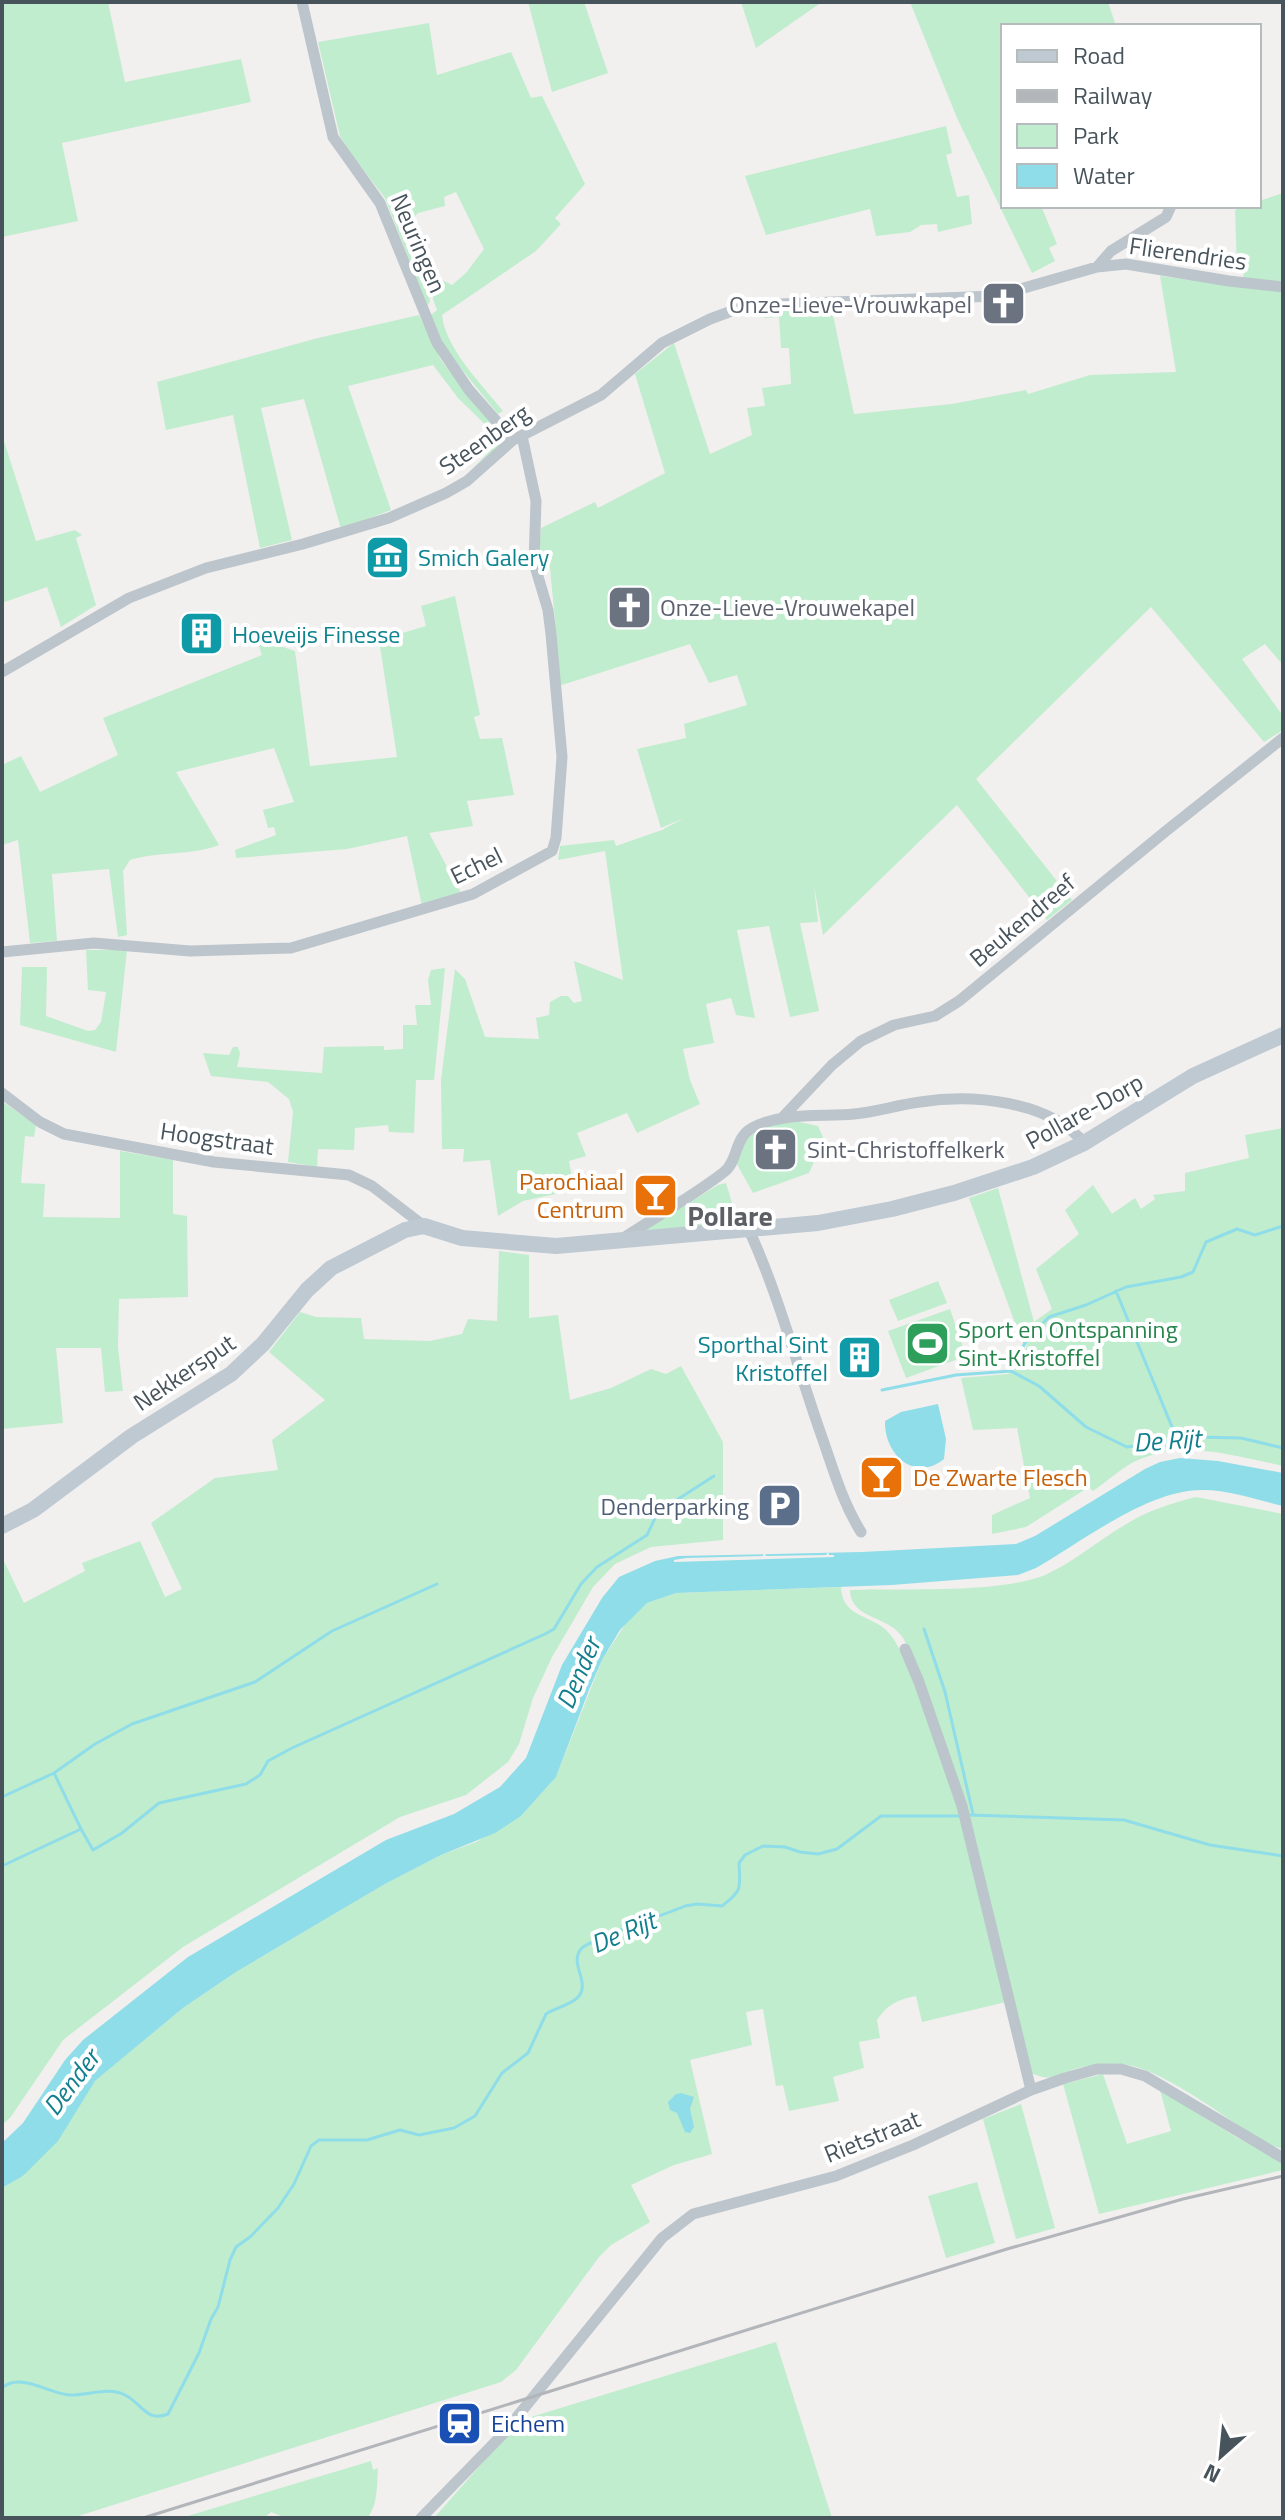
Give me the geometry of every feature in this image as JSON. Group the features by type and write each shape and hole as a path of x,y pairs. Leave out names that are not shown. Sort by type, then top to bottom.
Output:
{"street":[{"name":"Neuringen","path":"302,2 333,137 380,203 437,343 469,390 518,438"},
{"path":"1097,267 1111,251 1166,217 1170,208"},
{"name":"Flierendries","path":"996,296 1097,267 1126,264 1283,287"},
{"name":"Steenberg","path":"2,672 127,599 206,568 334,535 418,506 467,481 518,438 601,395 662,343 710,319 737,309 780,304 996,296"},
{"name":"Echel","path":"2,952 94,943 190,951 291,948 473,894 552,851 556,838 562,757 548,610 534,563 536,501 518,438"},
{"name":"Beukendreef","path":"782,1118 832,1065 861,1041 894,1025 935,1016 959,1001 1283,738"},
{"name":"Pollare-Dorp","path":"424,1226 462,1238 556,1246 850,1218 925,1201 1033,1167 1084,1143 1193,1076 1283,1035"},
{"name":"Hoogstraat","path":"2,1093 40,1122 64,1134 214,1162 349,1175 372,1186 424,1226"},
{"path":"619,1241 727,1170 739,1140 751,1128 782,1118 867,1113 918,1102 970,1099 1024,1107 1045,1114 1069,1127 1084,1143"},
{"name":"Nekkersput","path":"2,1526 33,1510 132,1436 231,1374 263,1344 307,1290 331,1268 405,1230 424,1226"},
{"path":"749,1230 775,1290 809,1401 847,1508 861,1532"},
{"path":"905,1649 938,1733 967,1823 1031,2090"},
{"name":"Rietstraat","path":"421,2518 504,2433 662,2238 693,2214 836,2176 913,2145 1031,2090 1097,2069 1121,2069 1145,2076 1283,2158"}],"green space":[{"path":"2,2 108,2 125,82 241,59 251,102 62,143 78,221 2,237"},
{"path":"528,2 584,2 608,73 552,92"},
{"path":"741,2 822,2 756,48"},
{"path":"910,2 1108,2 1115,24 1001,24 1001,208 1042,208 1057,244 1049,248 1055,261 1032,273 957,118"},
{"path":"429,23 437,75 511,52 531,98 542,96 585,184 555,218 561,224 536,251 442,315 457,353 503,411 498,414 446,350 431,315 437,310 433,299 434,276 452,285 466,273 484,249 456,192 444,197 445,206 418,213 410,221 415,232 425,240 430,302 427,306 385,198 340,136 318,42"},
{"path":"946,126 952,153 946,155 957,197 969,195 972,224 938,232 937,224 921,225 910,232 876,236 870,209 766,235 745,176"},
{"path":"1283,193 1283,282 1243,279 1244,269 1237,268 1235,210 1261,208 1261,200"},
{"path":"1160,276 1283,292 1283,665 1265,644 1242,659 1283,716 1283,730 1264,742 1151,607 976,779 1072,900 1047,920 957,805 823,935 814,886 818,922 800,923 819,1011 790,1017 769,926 737,930 755,1018 736,1015 731,998 706,1004 714,1043 683,1049 690,1080 700,1104 637,1133 627,1113 577,1133 586,1156 569,1161 574,1190 523,1201 498,1216 490,1160 463,1162 464,1149 442,1149 441,1080 455,969 465,979 485,1037 539,1039 536,1018 549,1015 550,1002 561,996 568,996 574,1003 582,1001 574,961 623,980 605,851 558,860 560,846 614,840 616,846 662,830 684,818 661,828 637,749 686,738 684,724 747,705 737,675 709,683 690,644 562,685 558,682 550,567 538,568 541,528 595,502 598,508 665,473 635,374 674,343 710,454 752,435 747,408 765,406 762,388 791,384 789,348 781,348 779,317 765,318 761,312 831,306 854,414 952,404 1026,390 1028,394 1090,375 1176,372"},
{"path":"419,315 441,360 499,433 500,445 470,471 498,443 498,437 458,398 433,365 348,386 391,510 341,529 304,399 261,408 292,540 260,548 233,415 166,430 157,382 318,338"},
{"path":"2,435 36,541 75,530 82,535 76,538 96,605 61,627 47,587 2,603"},
{"path":"455,596 480,715 474,717 480,739 502,738 514,795 467,801 473,826 429,833 461,893 422,906 407,836 347,849 236,858 235,850 276,835 274,827 268,828 263,810 294,802 274,748 176,772 219,845 130,860 123,871 127,935 118,937 109,869 52,874 57,941 30,943 18,840 2,845 2,765 21,756 40,792 118,755 103,718 262,655 258,644 277,645 295,651 310,766 397,757 379,640 426,626 421,606"},
{"path":"86,950 127,950 116,1052 20,1025 22,967 47,967 46,1016 88,1031 95,1030 101,1022 106,992 88,990"},
{"path":"445,968 434,1080 416,1080 414,1133 389,1132 388,1125 355,1128 354,1150 318,1149 317,1167 288,1162 293,1112 289,1099 268,1082 211,1076 203,1053 229,1055 233,1047 238,1047 240,1054 237,1067 322,1073 324,1047 384,1046 384,1050 403,1049 403,1025 417,1025 415,1005 431,1005 428,980 431,970"},
{"path":"2,1101 36,1125 34,1137 25,1136 21,1183 45,1184 43,1217 120,1218 120,1151 173,1160 173,1214 187,1216 188,1297 119,1299 118,1347 123,1391 105,1392 101,1348 56,1348 63,1423 2,1429"},
{"path":"799,1122 818,1126 824,1140 809,1173 753,1193 734,1159 745,1136 774,1124"},
{"path":"1283,1128 1283,1466 1194,1450 1158,1453 1134,1462 1093,1491 1089,1487 1026,1527 992,1534 992,1515 1030,1498 1017,1428 973,1430 961,1378 1008,1374 1015,1369 1027,1346 1022,1342 969,1198 998,1188 1034,1322 1052,1309 1036,1269 1079,1234 1065,1210 1093,1185 1112,1214 1135,1198 1141,1209 1155,1199 1153,1195 1185,1191 1185,1173 1249,1158 1245,1135"},
{"path":"726,1183 739,1226 647,1231 718,1185"},
{"path":"499,1251 529,1255 529,1318 558,1315 570,1400 611,1388 651,1369 666,1374 681,1366 723,1442 723,1540 651,1547 615,1564 593,1587 552,1657 533,1698 519,1744 508,1762 466,1795 400,1817 183,1947 63,2040 10,2118 2,2125 2,1557 24,1603 85,1571 82,1563 140,1541 165,1597 182,1589 151,1523 215,1478 278,1470 272,1440 325,1400 269,1352 300,1312 316,1317 361,1318 364,1339 430,1341 462,1334 468,1319 497,1321"},
{"path":"938,1281 947,1303 898,1321 889,1300"},
{"name":"Sport en Ontspanning Sint-Kristoffel","path":"950,1309 966,1356 906,1378 888,1331"},
{"path":"1196,1497 1283,1514 1283,2149 1269,2145 1177,2085 1138,2067 1100,2064 1050,2077 1031,2073 967,1815 911,1654 897,1631 861,1610 851,1599 850,1590 977,1588 1025,1581 1056,1570 1144,1514"},
{"path":"841,1587 849,1608 881,1626 892,1637 915,1685 961,1819 1006,2002 922,2022 916,1996 898,2001 877,2020 880,2038 859,2042 864,2068 833,2077 839,2101 789,2111 783,2085 776,2086 763,2009 746,2012 752,2045 690,2060 712,2154 674,2165 631,2185 650,2222 611,2245 599,2257 516,2370 501,2382 72,2518 2,2518 2,2188 23,2176 95,2081 183,2008 236,1972 385,1884 441,1855 476,1842 521,1816 556,1777 602,1660 628,1620 647,1603 676,1593"},
{"path":"1103,2074 1127,2144 1171,2131 1160,2090 1283,2162 1283,2170 1099,2214 1063,2084"},
{"path":"1021,2104 1055,2228 1016,2239 983,2119"},
{"path":"977,2182 995,2243 946,2258 928,2196"},
{"path":"776,2342 832,2518 434,2518 514,2427 531,2417"},
{"path":"371,2461 373,2470 378,2468 377,2488 367,2518 286,2518 271,2512 264,2518 181,2518"}],"water":[{"path":"938,1404 946,1439 944,1459 933,1466 912,1466 895,1454 886,1433 885,1421 901,1412"},
{"name":"Dender","path":"1180,1458 1218,1461 1283,1473 1283,1506 1223,1492 1182,1492 1117,1518 1036,1568 1018,1575 892,1585 676,1593 647,1603 620,1630 602,1660 556,1777 521,1816 495,1833 441,1855 385,1884 236,1972 183,2008 95,2081 58,2141 23,2176 2,2188 2,2143 23,2123 65,2060 83,2040 188,1957 386,1840 454,1814 500,1787 526,1758 562,1665 602,1598 619,1577 655,1561 678,1556 862,1552 1016,1544 1035,1536 1145,1469"},
{"path":"681,2093 694,2097 690,2109 694,2127 690,2133 685,2132 677,2113 670,2110 668,2102"}],"pier":[{"path":"764,1551 766,1556 826,1555 828,1552 834,1557 674,1562 686,1558 763,1556"}],"waterway":[{"path":"1011,1370 1027,1339 1049,1317 1126,1287 1193,1272 1206,1242 1237,1229 1255,1235 1283,1226"},
{"path":"1116,1291 1177,1439"},
{"name":"De Rijt","path":"882,1390 956,1375 1011,1371 1039,1386 1086,1427 1127,1447 1195,1437 1241,1438 1283,1448"},
{"path":"2,1866 81,1829 93,1850 122,1833 159,1803 246,1784 260,1775 268,1761 292,1748 545,1634 554,1629 581,1584 597,1567 647,1535 658,1512 714,1476"},
{"path":"81,1829 54,1773 95,1744 132,1724 255,1682 332,1631 437,1584"},
{"path":"924,1629 945,1692 973,1814"},
{"path":"2,1797 54,1773"},
{"name":"De Rijt","path":"969,1815 1124,1820 1210,1845 1283,1856"},
{"name":"De Rijt","path":"2,2388 17,2382 69,2395 119,2392 149,2414 168,2414 218,2307 236,2247 278,2208 294,2184 311,2146 319,2140 367,2140 400,2130 419,2135 454,2128 475,2116 502,2073 528,2053 546,2014 579,1996 582,1985 577,1960 581,1949 613,1933 685,1906 722,1906 739,1888 739,1863 745,1855 763,1846 818,1854 837,1849 881,1816 962,1816"}],"railway":[{"path":"143,2518 1007,2249 1183,2199 1283,2176"}],"place":[{"name":"Onze-Lieve-Vrouwkapel","path":"1003,304"},
{"name":"Smich Galery","path":"387,557"},
{"name":"Onze-Lieve-Vrouwekapel","path":"629,607"},
{"name":"Hoeveijs Finesse","path":"201,634"},
{"name":"Sint-Christoffelkerk","path":"776,1149"},
{"name":"Parochiaal Centrum","path":"655,1195"},
{"name":"Sport en Ontspanning Sint-Kristoffel","path":"927,1343"},
{"name":"Sporthal Sint Kristoffel","path":"859,1358"},
{"name":"De Zwarte Flesch","path":"882,1477"},
{"name":"Denderparking","path":"780,1506"},
{"name":"Eichem","path":"460,2423"}],"district":[{"name":"Pollare","path":"730,1215"}]}
